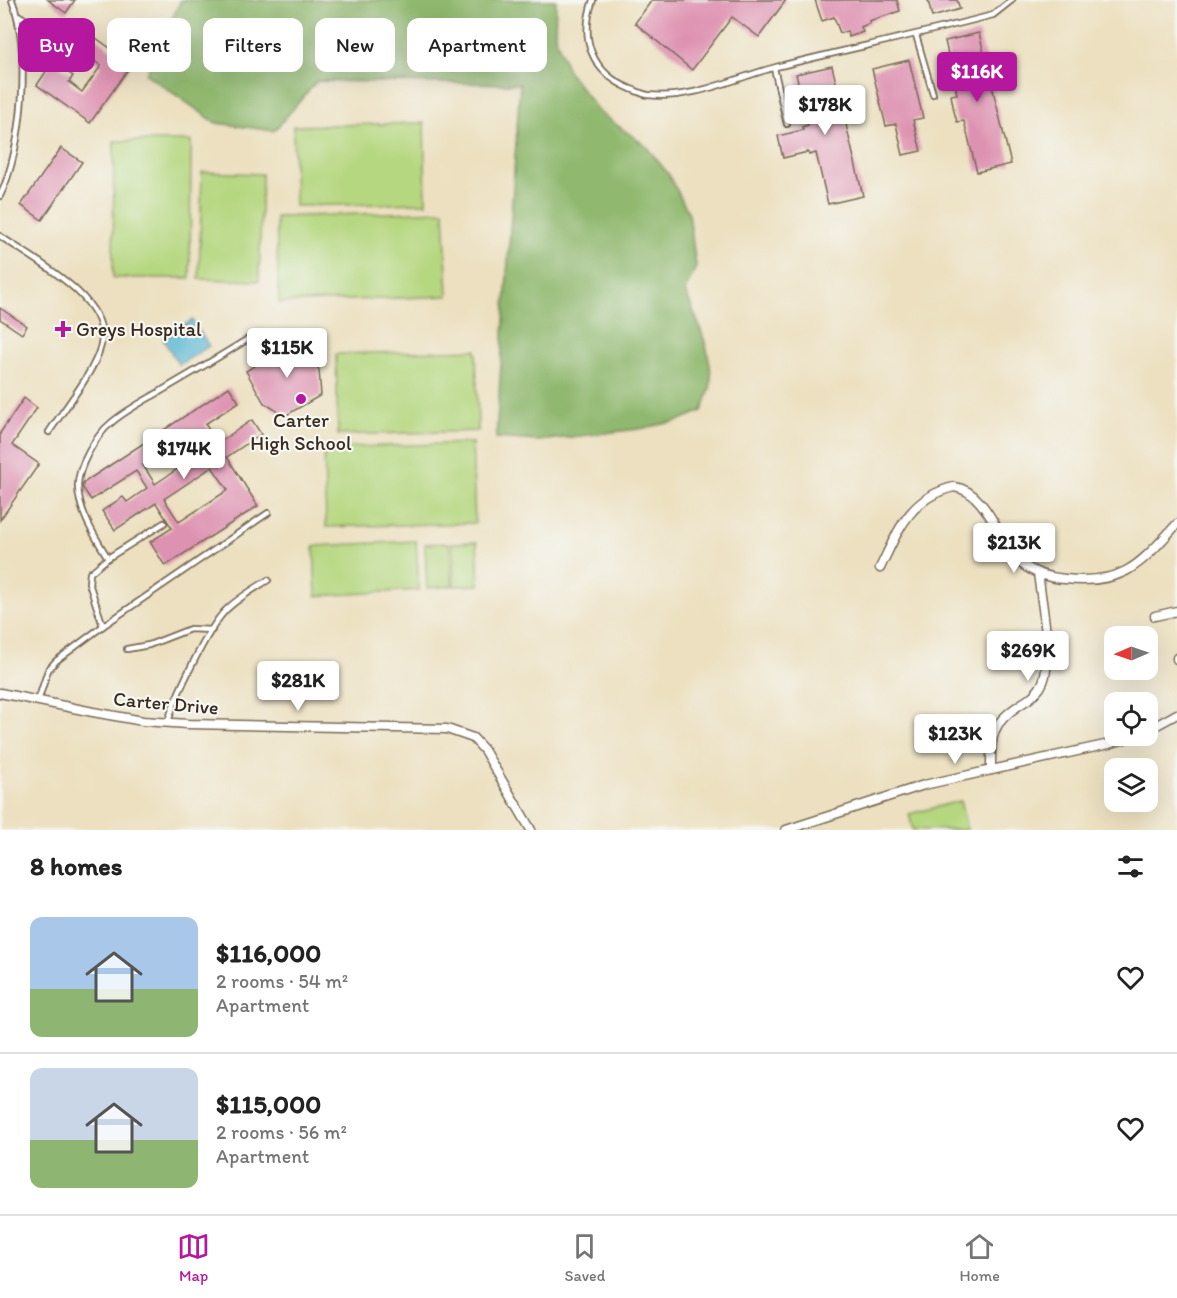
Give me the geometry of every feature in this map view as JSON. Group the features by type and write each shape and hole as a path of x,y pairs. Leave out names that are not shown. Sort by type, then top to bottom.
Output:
{"street":[{"path":"880,568 907,516 920,502 954,487 966,491 983,506 1022,564 1053,578 1104,580 1116,576 1150,553 1177,524"},
{"path":"991,770 992,739 996,725 1003,716 1030,699 1044,682 1047,668 1046,647 1038,573"},
{"path":"1155,616 1177,612"},
{"name":"Carter Drive","path":"0,693 93,712 168,723 437,728 463,734 473,738 484,750 531,830"},
{"path":"1158,724 1177,714"},
{"path":"786,830 924,785 1104,745"}],"lane":[{"path":"0,196 12,162 22,88 18,15 12,0"},
{"path":"593,0 589,11 588,30 590,48 598,66 610,79 645,94 665,96 685,93 774,68 993,15 1012,0"},
{"path":"18,15 23,18"},
{"path":"916,35 933,94"},
{"path":"774,68 787,124"},
{"path":"0,236 85,298 93,307 99,320 102,334 96,359 50,432"},
{"path":"108,558 92,531 77,486 82,463 109,424 248,339"},
{"path":"38,701 48,670 69,651 268,513"},
{"path":"103,626 88,578 93,569 164,523"},
{"path":"168,723 174,702 212,630 225,611 268,580"},
{"path":"127,649 149,645 190,629 212,630"}],"green space":[{"path":"181,0 556,0 555,36 568,71 599,112 646,146 669,175 689,214 696,267 685,291 703,336 711,371 711,383 702,411 678,421 639,429 538,441 496,438 520,84 317,81 274,131 216,123 146,74 147,72 191,72 191,18 172,18"},
{"path":"424,123 426,203 295,206 293,126"},
{"path":"114,141 191,141 190,278 113,278"},
{"path":"202,172 262,174 259,281 199,279"},
{"path":"444,211 448,296 279,303 276,217"},
{"path":"476,350 478,431 338,435 336,354"},
{"path":"472,443 475,523 326,527 324,448"},
{"path":"416,541 419,590 316,596 314,546"},
{"path":"477,542 479,585 454,586 452,543"},
{"path":"449,543 452,586 427,588 425,544"},
{"path":"960,801 967,830 913,830 909,814"}],"water":[{"path":"192,320 209,346 179,365 163,339"}],"building":[{"path":"48,0 75,0 66,13"},
{"path":"652,0 786,0 759,37 732,17 692,70 635,23"},
{"path":"815,0 897,0 900,11 869,21 870,23 861,27 863,32 849,37 847,31 840,33 834,17 822,21"},
{"path":"928,0 957,0 960,9 932,17"},
{"path":"979,33 1011,164 977,172 964,121 957,122 954,111 951,95 957,94 945,41"},
{"path":"95,37 107,46 107,72 126,72 90,123 37,85 46,72 68,72 73,76 69,82 82,92 101,66 95,62"},
{"path":"909,60 923,118 913,120 921,151 903,155 896,124 886,126 872,69"},
{"path":"832,66 863,196 828,204 816,153 809,155 808,152 783,158 778,136 803,130 802,127 808,125 796,74"},
{"path":"61,148 82,162 42,220 21,205"},
{"path":"0,308 27,326 22,334 0,319"},
{"path":"300,339 319,370 321,395 285,416 264,403 246,371"},
{"path":"229,387 239,402 205,424 218,443 252,420 261,434 227,457 258,506 165,566 150,542 172,528 156,503 115,530 102,511 123,497 127,502 147,488 136,471 91,500 83,488 83,483","holes":["191,433 203,452 155,484 143,465","212,467 228,490 179,522 164,499"]},
{"path":"24,398 37,408 12,445 39,464 0,520 0,433"}],"place":[{"name":"Greys Hospital","path":"63,329"},
{"name":"Carter High School","path":"301,399"}]}
